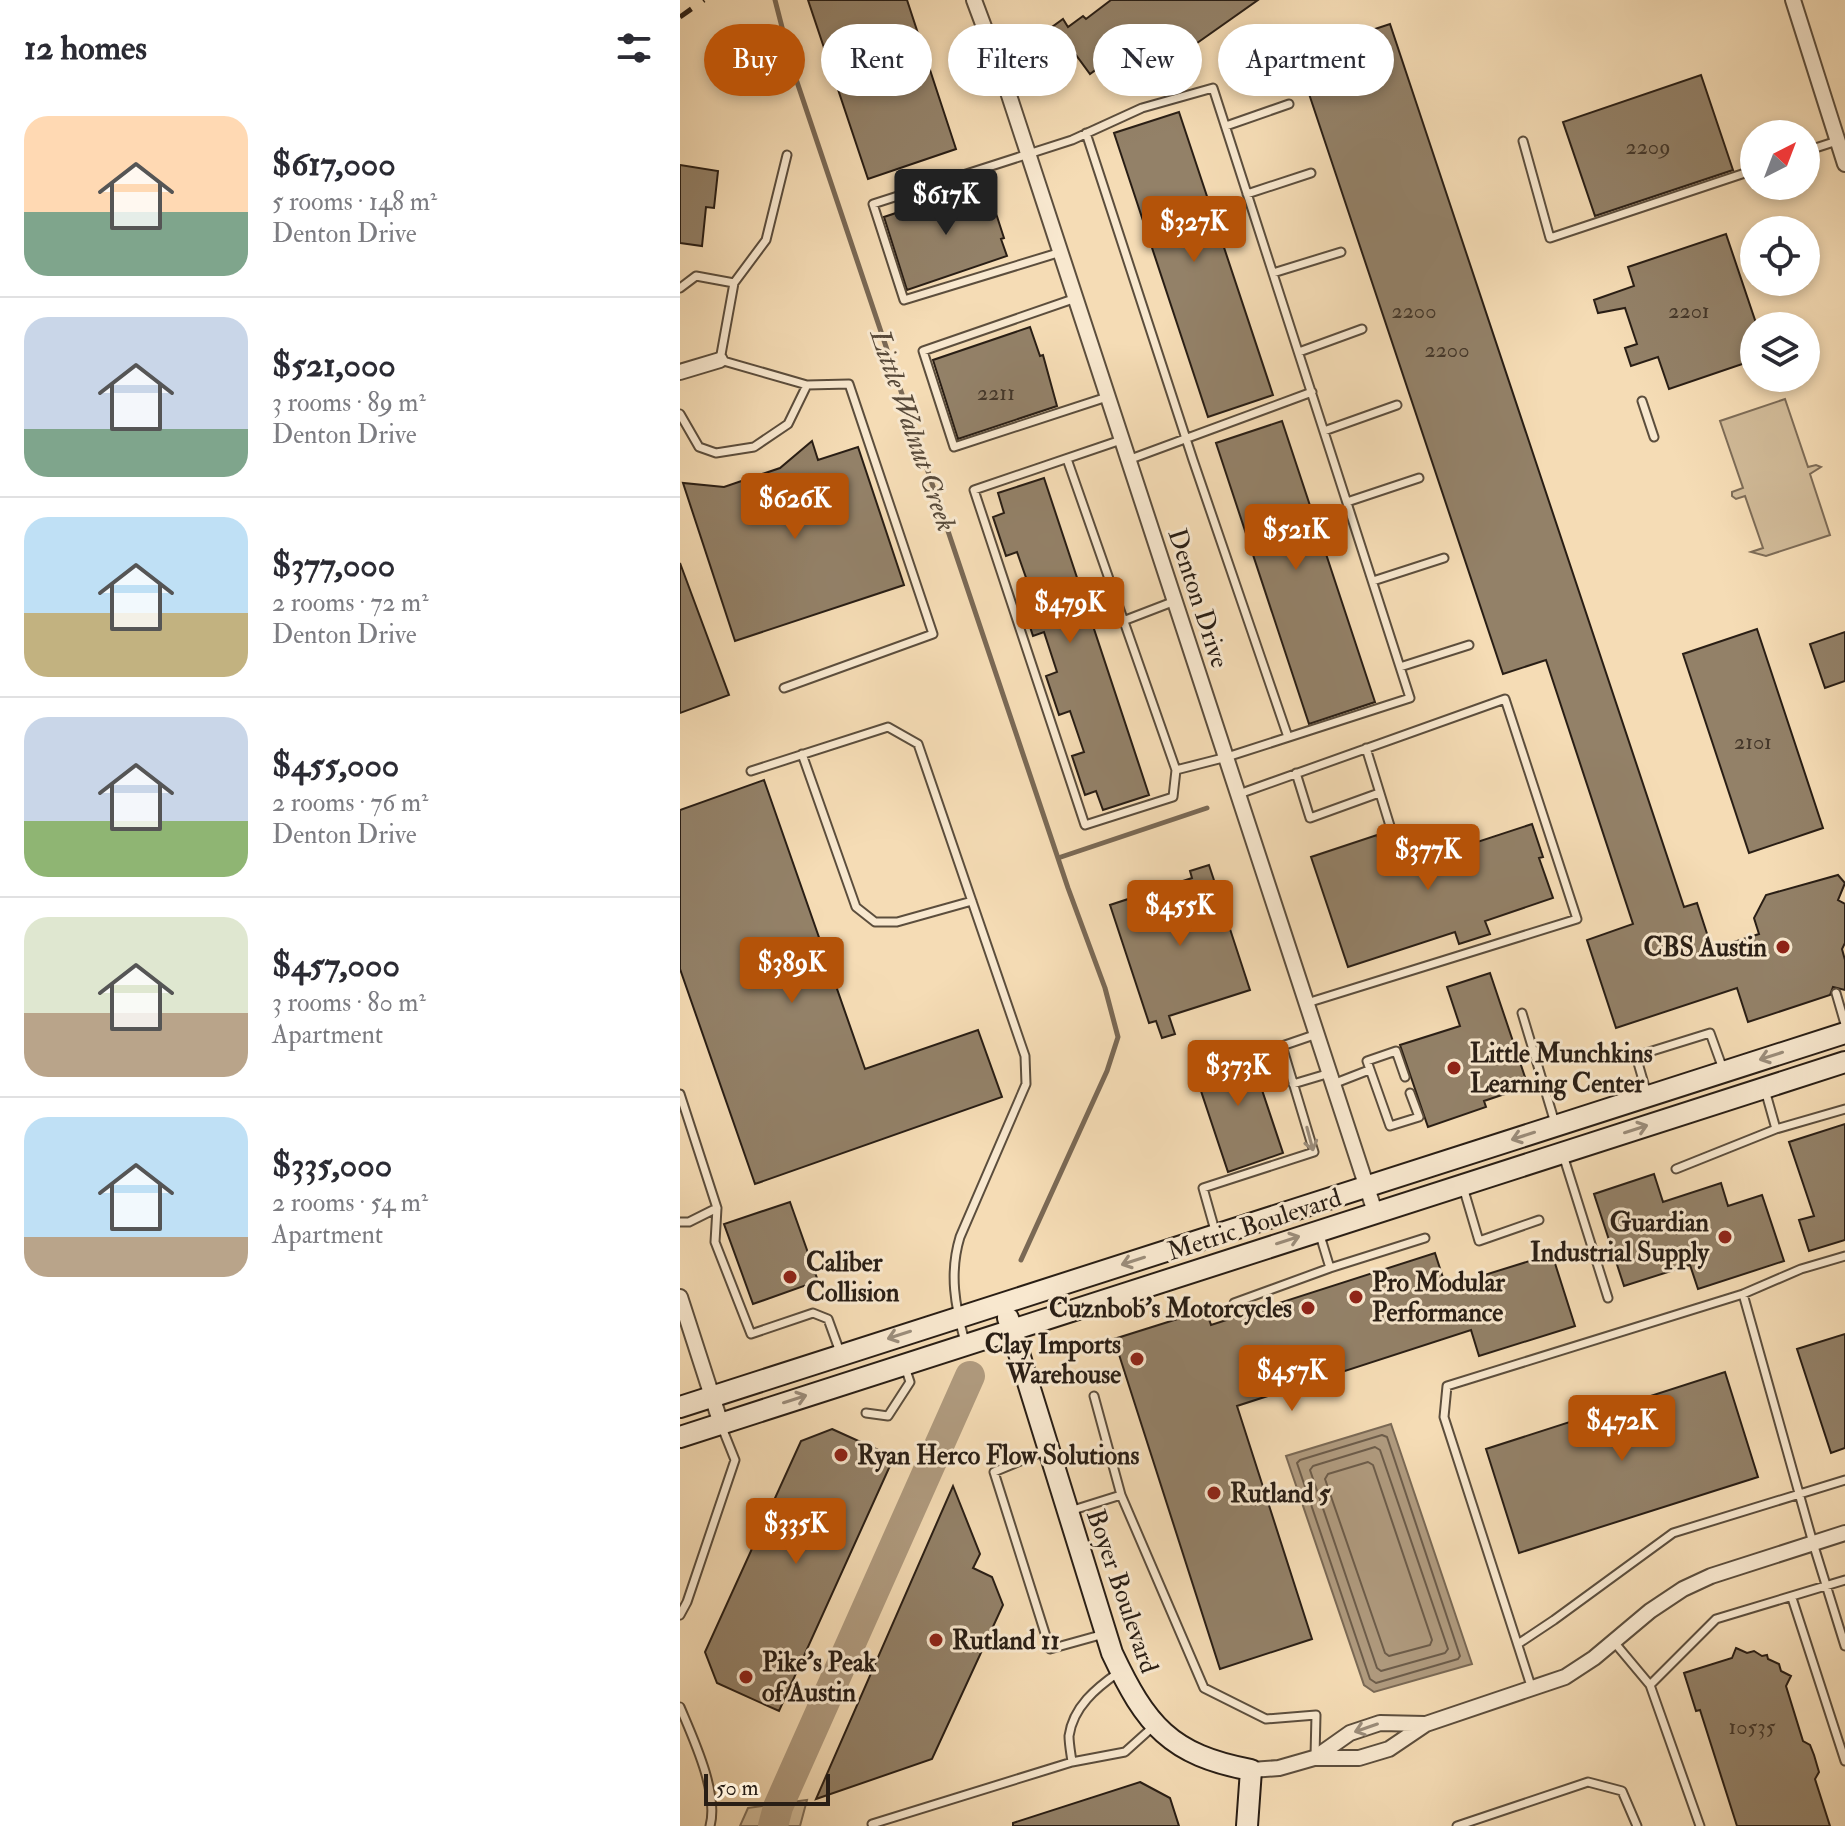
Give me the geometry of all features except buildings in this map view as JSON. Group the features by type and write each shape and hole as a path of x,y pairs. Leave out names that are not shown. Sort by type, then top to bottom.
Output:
{"main road":[{"name":"Metric Boulevard","path":"680,1407 1845,1033"},
{"name":"Metric Boulevard","path":"680,1437 1845,1062"},
{"name":"Boyer Boulevard","path":"1003,1303 1106,1633 1132,1695 1155,1725 1190,1752 1219,1764 1251,1770"},
{"path":"1247,1826 1251,1770"}],"street":[{"name":"Denton Drive","path":"974,0 1028,152 1375,1212"},
{"path":"1793,0 1845,164"},
{"path":"680,372 720,360"},
{"path":"680,1297 683,1316 721,1424"},
{"name":"Boyer Boulevard","path":"1251,1770 1279,1768 1314,1758 1359,1758 1389,1749 1426,1724 1565,1677 1683,1589 1711,1576 1845,1533"},
{"name":"Boyer Boulevard","path":"1314,1758 1350,1733 1380,1723 1426,1724"}],"lane":[{"path":"1061,252 904,300 873,204 1086,133 1142,108 1213,88 1410,698 1227,757 1176,770"},
{"path":"1226,126 1289,104"},
{"path":"1086,133 1185,439 1288,737"},
{"path":"1523,141 1550,238 1740,175"},
{"path":"1820,146 1837,141"},
{"path":"784,688 933,634 849,384 807,385 720,360 734,283 766,240 787,155"},
{"path":"1247,194 1311,173"},
{"path":"1273,273 1341,252"},
{"path":"680,288 696,276 734,283"},
{"path":"1076,298 923,351 927,364 954,447 1107,397"},
{"path":"1299,352 1362,329"},
{"path":"680,414 699,447 716,453 754,447 788,424 807,385"},
{"path":"1128,460 1312,392"},
{"path":"1642,401 1654,437"},
{"path":"1324,431 1397,405"},
{"path":"1067,459 1176,770 1173,797 1085,825 974,490 1121,440"},
{"path":"1347,502 1419,478"},
{"path":"1373,581 1444,558"},
{"path":"1123,621 1175,601"},
{"path":"1400,667 1469,645"},
{"path":"1239,794 1505,699 1577,919 1307,1003"},
{"path":"751,771 888,727 918,744 1025,1056 1026,1084 953,1258 958,1317 966,1344"},
{"path":"1366,748 1395,842"},
{"path":"802,754 856,907 875,922 897,922 972,901"},
{"path":"1296,773 1310,818 1379,793"},
{"path":"1836,993 1845,1024"},
{"path":"1522,1013 1556,1125"},
{"path":"1647,1096 1636,1056 1710,1033 1723,1072"},
{"path":"1216,1235 1203,1188 1314,1152 1282,1046 1317,1034"},
{"path":"1405,1077 1396,1051 1367,1061 1390,1126 1419,1117 1410,1093"},
{"path":"1293,1084 1369,1070"},
{"path":"1764,1088 1776,1129"},
{"path":"680,1094 717,1208 715,1242 751,1334 813,1313 828,1319 841,1354"},
{"path":"1676,1169 1776,1129 1845,1109"},
{"path":"1562,1153 1608,1298"},
{"path":"1462,1185 1479,1241 1539,1220"},
{"path":"680,1222 689,1222 717,1208"},
{"path":"1319,1230 1330,1268"},
{"path":"1234,1303 1425,1238"},
{"path":"1532,1689 1444,1417 1447,1386 1743,1294 1801,1269 1845,1256"},
{"path":"1743,1294 1845,1646"},
{"path":"866,1413 888,1416 910,1382 904,1364"},
{"path":"1094,1396 1121,1495 1204,1688 1266,1719 1316,1715 1314,1758"},
{"path":"680,1615 735,1460 721,1424"},
{"path":"1049,1449 994,1472 998,1487 1050,1649 1106,1633"},
{"path":"1518,1644 1673,1533 1845,1480"},
{"path":"1068,1511 1121,1495"},
{"path":"1650,1685 1716,1619 1845,1580"},
{"path":"1792,1598 1845,1761"},
{"path":"1614,1642 1650,1685 1700,1826"},
{"path":"1072,1762 1069,1737 1079,1709 1095,1688 1121,1671"},
{"path":"680,1707 701,1756 713,1816 710,1826"},
{"path":"872,1824 1072,1762 1125,1752 1155,1725"},
{"path":"1457,1826 1588,1782 1622,1791 1637,1826"}],"shaded area":[{"path":"1785,399 1808,467 1821,467 1810,474 1830,535 1766,556 1751,552 1763,548 1745,496 1736,499 1732,496 1732,492 1743,488 1720,421"},
{"path":"807,1800 800,1826 740,1826 748,1808"}],"water":[{"path":"1391,1424 1472,1664 1374,1692 1364,1685 1286,1456"}],"waterway":[{"name":"Little Walnut Creek","path":"775,0 793,70 1068,888 1105,988 1118,1037 1107,1071 1021,1260"},
{"name":"Little Walnut Creek","path":"1058,858 1207,808"},
{"name":"Little Walnut Creek","path":"773,1826 778,1807 970,1376"}],"railway":[{"path":"680,17 704,0"}],"place":[{"name":"CBS Austin","path":"1783,947"},
{"name":"Little Munchkins Learning Center","path":"1454,1068"},
{"name":"Guardian Industrial Supply","path":"1725,1237"},
{"name":"Caliber Collision","path":"790,1277"},
{"name":"Pro Modular Performance","path":"1356,1297"},
{"name":"Cuznbob's Motorcycles","path":"1308,1308"},
{"name":"Clay Imports Warehouse","path":"1137,1359"},
{"name":"Ryan Herco Flow Solutions","path":"841,1455"},
{"name":"Rutland 5","path":"1214,1493"},
{"name":"Rutland 11","path":"936,1640"},
{"name":"Pike's Peak of Austin","path":"746,1677"}]}
